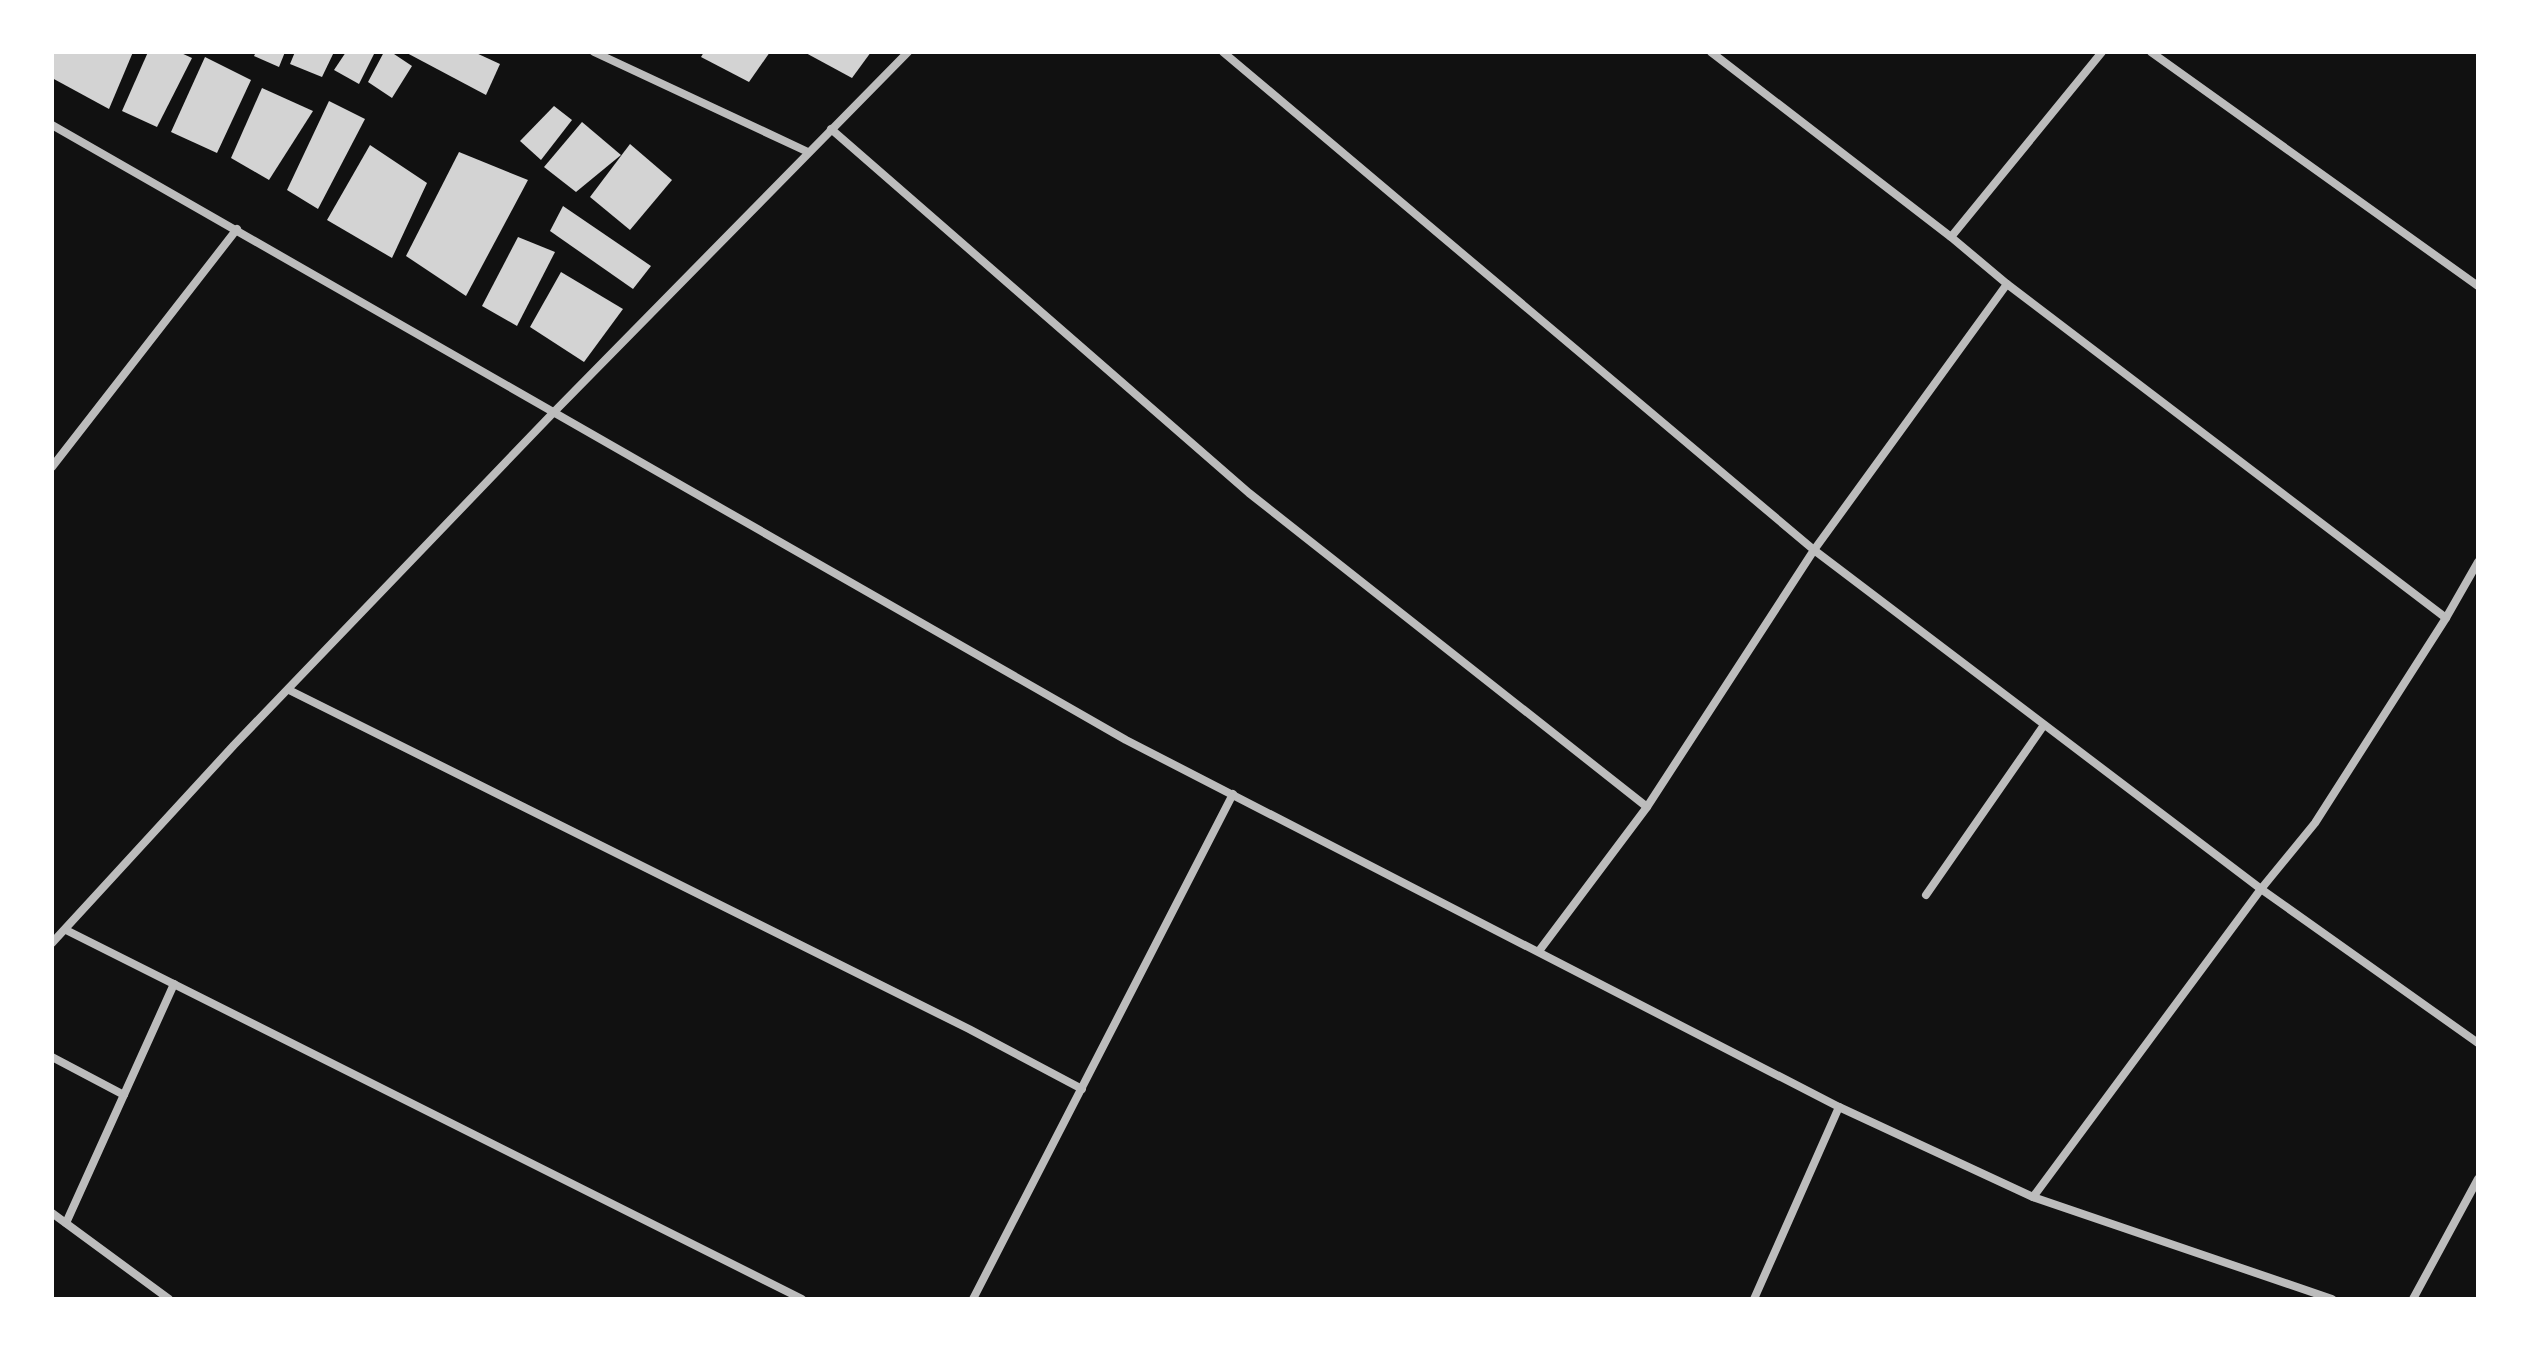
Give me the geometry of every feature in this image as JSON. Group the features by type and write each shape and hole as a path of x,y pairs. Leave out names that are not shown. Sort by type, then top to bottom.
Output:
{"street":[{"path":"594,52 808,152"},
{"path":"52,943 234,745 553,413 908,52"},
{"path":"1223,52 1814,550 2261,889 2478,1043"},
{"path":"1711,52 1951,237 2007,284 2446,618"},
{"path":"1951,237 2102,52"},
{"path":"2151,52 2478,286"},
{"path":"52,125 1126,740 1839,1107 2033,1197 2332,1299"},
{"path":"831,129 1249,493 1647,807"},
{"path":"52,467 237,229"},
{"path":"1539,951 1647,807 1814,550 2007,284"},
{"path":"2033,1197 2261,889 2315,823 2446,618 2478,562"},
{"path":"289,690 969,1029 1082,1089"},
{"path":"1926,895 2044,725"},
{"path":"973,1299 1233,794"},
{"path":"66,930 802,1299"},
{"path":"66,1223 174,984"},
{"path":"52,1057 124,1095"},
{"path":"1754,1299 1839,1107"},
{"path":"2413,1299 2478,1179"},
{"path":"52,1213 169,1299"}],"building":[{"path":"55,52 133,52 109,109 52,78"},
{"path":"148,52 179,52 192,58 157,127 122,111"},
{"path":"256,52 285,52 279,67 254,56"},
{"path":"295,52 334,52 322,77 290,64"},
{"path":"346,52 375,52 359,84 334,70"},
{"path":"384,52 391,52 412,66 392,98 368,82"},
{"path":"405,52 474,52 500,64 486,95"},
{"path":"704,52 770,52 749,82 701,57"},
{"path":"804,52 871,52 852,78"},
{"path":"205,57 251,80 217,153 171,132"},
{"path":"262,88 313,111 269,180 231,158"},
{"path":"329,101 365,119 318,209 287,190"},
{"path":"554,106 572,120 541,160 520,141"},
{"path":"582,122 621,155 576,192 544,167"},
{"path":"630,144 672,180 630,230 590,197"},
{"path":"370,145 427,183 392,258 327,220"},
{"path":"459,152 528,180 466,296 406,256"},
{"path":"563,206 651,266 633,289 550,231"},
{"path":"518,237 555,252 517,326 482,306"},
{"path":"561,272 623,309 584,362 530,327"}]}
